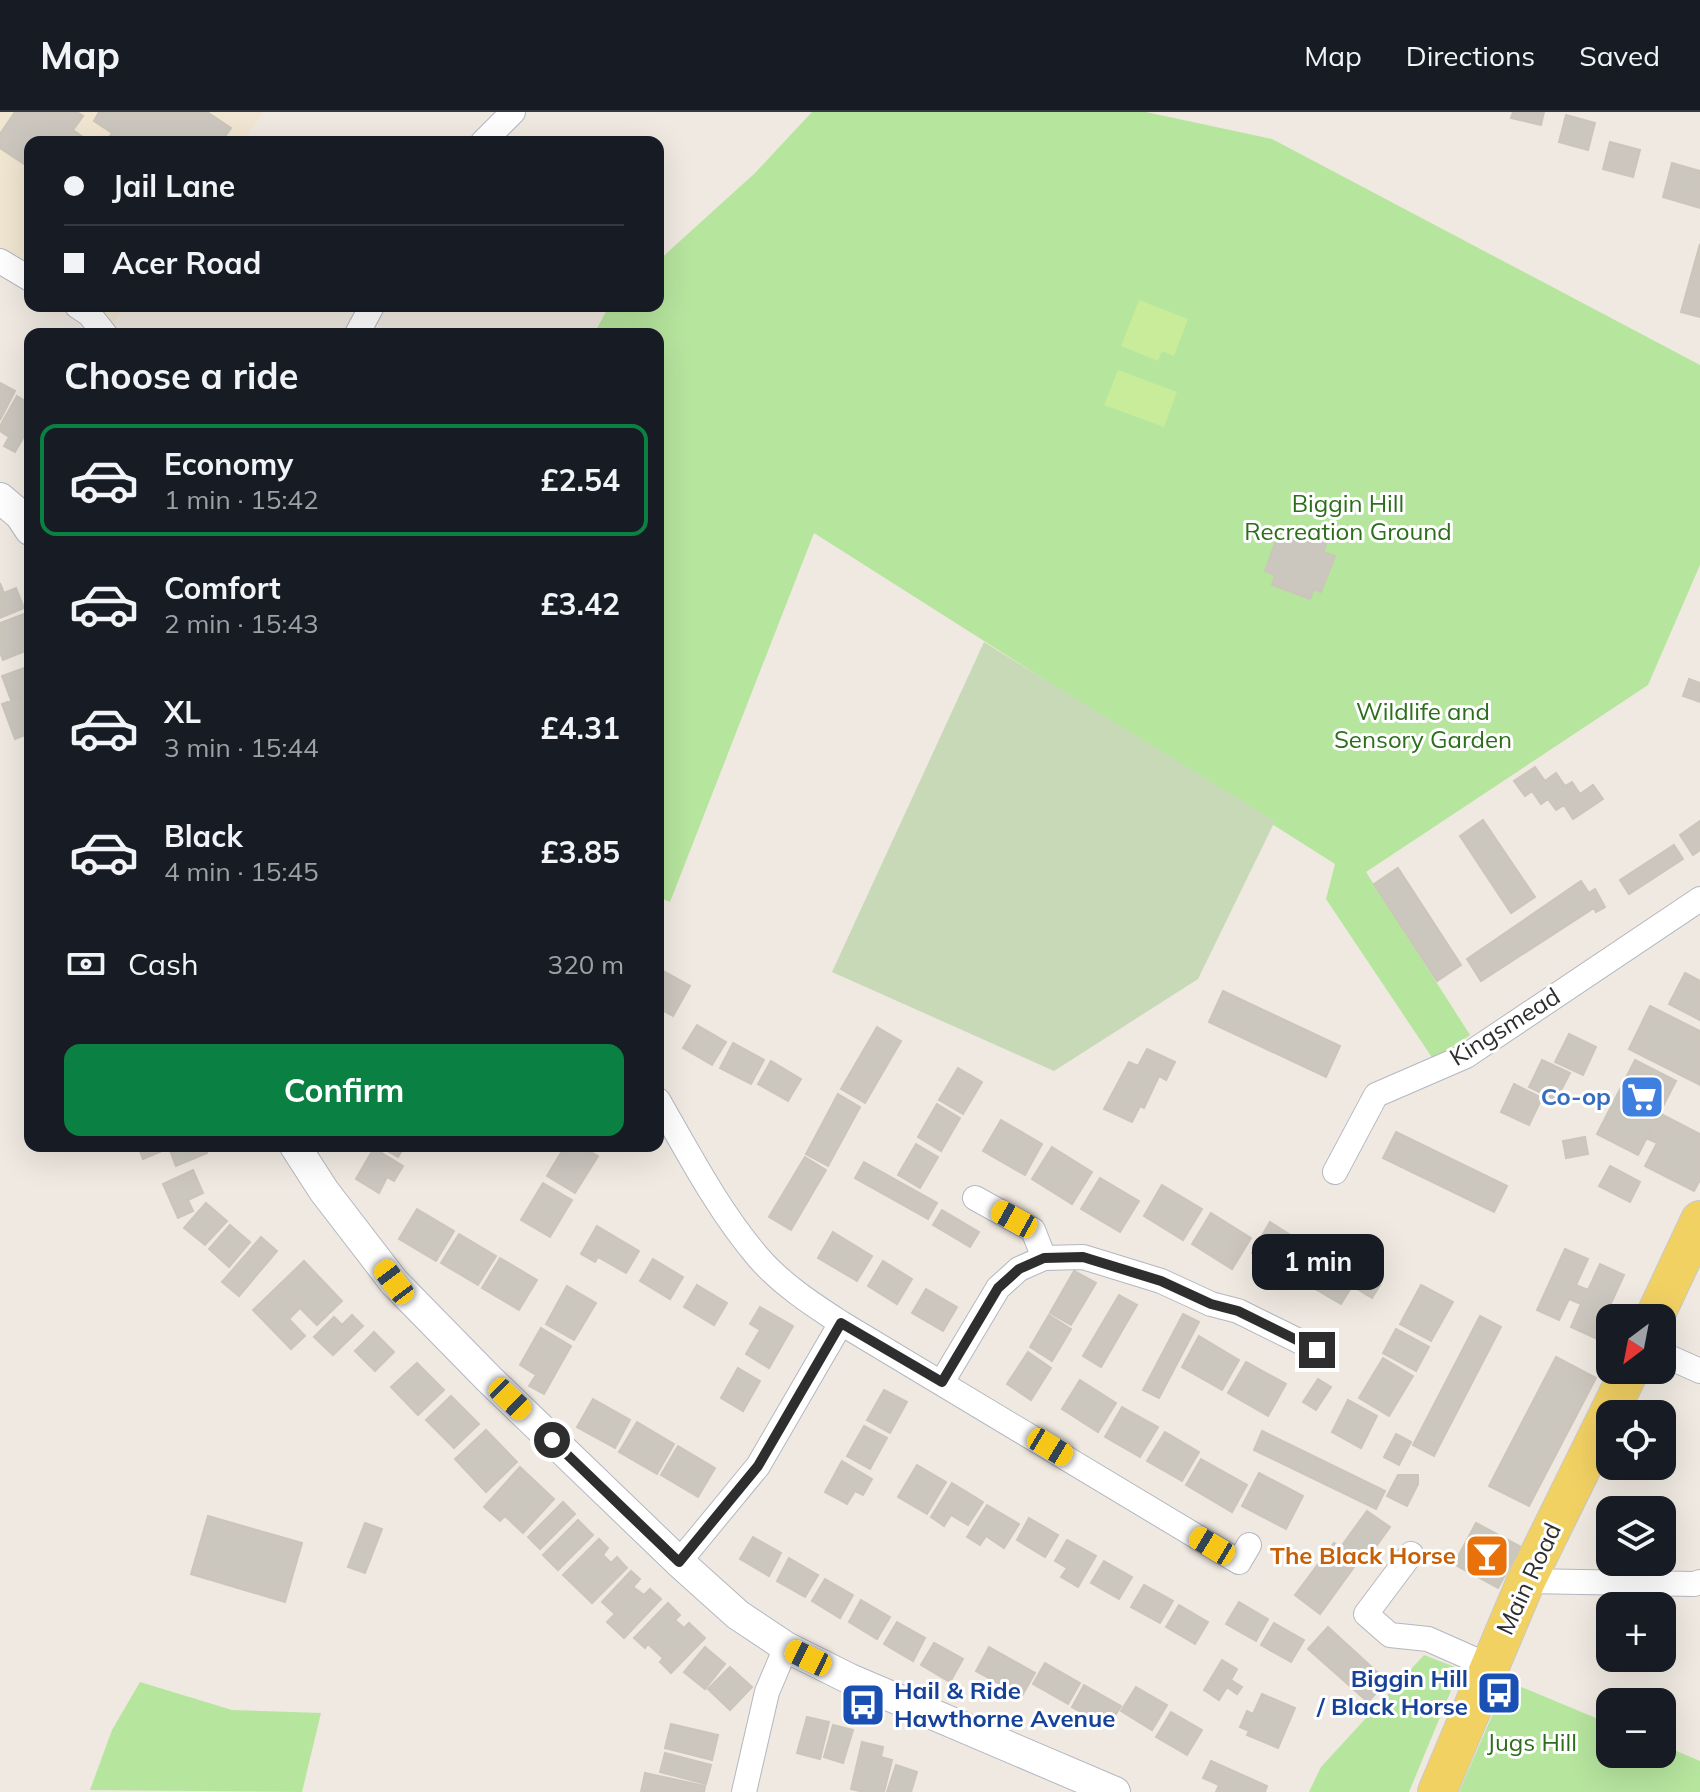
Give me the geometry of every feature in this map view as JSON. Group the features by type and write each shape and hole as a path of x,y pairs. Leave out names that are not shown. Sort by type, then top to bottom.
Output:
{"main road":[{"path":"1661,1304 1700,1220"},
{"name":"Main Road","path":"1437,1792 1526,1581 1623,1384"}],"street":[{"path":"489,136 513,112"},
{"path":"0,261 24,275"},
{"path":"86,312 100,328"},
{"path":"0,498 24,521"},
{"name":"Kingsmead","path":"1335,1172 1376,1095 1466,1056 1700,899"},
{"path":"664,1110 720,1208 760,1260 802,1297 1239,1562 1249,1545"},
{"path":"299,1152 324,1191 394,1282 489,1379 738,1615 786,1647 850,1679 1115,1792"},
{"path":"975,1198 1033,1230 1044,1258"},
{"path":"942,1382 998,1288 1019,1269 1044,1258 1083,1257 1161,1281 1211,1304 1238,1311 1317,1350"},
{"path":"679,1562 758,1466 841,1323"},
{"path":"1676,1360 1700,1371"},
{"path":"1411,1554 1366,1614 1390,1635 1428,1639 1489,1666"},
{"path":"1526,1581 1700,1582"},
{"path":"744,1792 767,1692 786,1647"}],"shaded area":[{"path":"0,112 263,112 246,136 24,136 24,264 0,250"},
{"path":"100,312 121,312 113,323"}],"green space":[{"name":"Biggin Hill Recreation Ground","path":"812,112 1146,112 1272,139 1700,365 1700,565 1648,685 1366,872 1470,1035 1433,1059 1326,899 1335,864 814,533 670,902 664,900 664,328 597,328 606,312 664,312 664,256 755,173"},
{"path":"1139,300 1188,319 1174,356 1162,351 1158,361 1121,346"},
{"path":"1118,370 1177,392 1164,427 1104,405"},
{"path":"984,642 1275,821 1198,979 1054,1071 832,972"},
{"path":"1424,1655 1460,1669 1409,1792 1309,1792 1321,1767"},
{"name":"Jugs Hill","path":"1507,1681 1596,1718 1596,1768 1676,1768 1676,1751 1700,1761 1700,1792 1459,1792"},
{"path":"140,1682 232,1710 321,1713 302,1792 90,1790 112,1730"}],"building":[{"path":"15,112 77,112 83,116 73,130 82,136 24,136 24,164 0,148 0,134"},
{"path":"99,112 207,112 231,128 225,136 110,136 112,133 94,121"},
{"path":"1513,112 1544,112 1541,125 1511,118"},
{"path":"1566,115 1595,123 1588,150 1559,142"},
{"path":"1610,142 1640,150 1633,177 1603,169"},
{"path":"1672,163 1700,171 1700,208 1663,197"},
{"path":"1700,244 1700,317 1681,312"},
{"path":"0,383 15,391 0,420"},
{"path":"17,396 24,400 24,436 15,452 4,446 9,437 0,431"},
{"path":"1293,532 1326,544 1323,552 1335,556 1321,592 1314,589 1310,599 1272,585 1275,575 1265,571 1278,535 1290,540"},
{"path":"0,583 4,593 16,588 24,608 0,618"},
{"path":"24,614 24,651 3,660 0,623"},
{"path":"24,668 24,695 11,700 2,676"},
{"path":"1689,679 1700,683 1700,702 1683,696"},
{"path":"24,696 24,735 15,739 2,704"},
{"path":"1535,767 1545,781 1556,773 1565,786 1572,782 1580,794 1593,785 1603,799 1573,819 1564,805 1556,810 1548,799 1541,804 1532,791 1525,796 1514,781"},
{"path":"1483,820 1535,897 1511,913 1460,836"},
{"path":"1700,821 1700,850 1693,855 1680,835"},
{"path":"1674,845 1683,859 1629,894 1620,880"},
{"path":"1398,868 1461,965 1437,981 1374,884"},
{"path":"1581,881 1589,893 1595,889 1605,907 1596,912 1594,908 1481,981 1467,959"},
{"path":"664,971 690,986 673,1016 664,1011"},
{"path":"1685,973 1700,981 1700,1020 1669,1004"},
{"path":"1223,991 1340,1046 1326,1077 1209,1022"},
{"path":"1650,1006 1700,1031 1700,1085 1629,1049"},
{"path":"697,1025 726,1042 712,1065 683,1048"},
{"path":"877,1027 901,1041 865,1103 841,1089"},
{"path":"1569,1034 1596,1047 1583,1075 1555,1062"},
{"path":"733,1043 764,1060 751,1084 720,1068"},
{"path":"1147,1049 1175,1062 1166,1080 1159,1076 1144,1108 1140,1106 1132,1122 1104,1109 1129,1062 1138,1066"},
{"path":"1542,1060 1570,1073 1556,1100 1529,1087"},
{"name":"Co-op","path":"1635,1060 1676,1081 1638,1155 1597,1134"},
{"path":"771,1061 801,1079 788,1101 758,1084"},
{"path":"958,1068 982,1082 963,1114 939,1100"},
{"path":"1514,1084 1542,1098 1529,1125 1501,1112"},
{"path":"838,1094 860,1107 828,1166 806,1154"},
{"path":"937,1104 960,1118 941,1151 918,1137"},
{"path":"1659,1113 1700,1134 1700,1180 1694,1191 1645,1166 1657,1143 1646,1138"},
{"path":"1001,1120 1042,1144 1025,1175 983,1151"},
{"path":"1396,1132 1507,1186 1494,1212 1383,1158"},
{"path":"1585,1137 1588,1154 1566,1158 1563,1141"},
{"path":"916,1144 938,1157 920,1188 898,1175"},
{"path":"1052,1147 1092,1172 1072,1204 1032,1179"},
{"path":"140,1152 160,1152 143,1159"},
{"path":"171,1152 207,1152 207,1153 176,1166"},
{"path":"372,1152 380,1152 403,1166 394,1181 387,1177 379,1193 356,1179"},
{"path":"561,1152 591,1152 598,1156 575,1193 547,1176"},
{"path":"805,1157 826,1170 791,1230 769,1217"},
{"path":"864,1162 937,1203 928,1219 855,1178"},
{"path":"1610,1166 1640,1182 1630,1202 1599,1186"},
{"path":"193,1170 203,1193 188,1200 193,1211 178,1218 163,1184"},
{"path":"1100,1178 1139,1201 1120,1232 1081,1209"},
{"path":"543,1183 572,1200 550,1237 521,1220"},
{"path":"1162,1185 1202,1209 1183,1240 1144,1216"},
{"path":"206,1203 227,1221 205,1245 184,1228"},
{"path":"417,1209 454,1231 436,1261 399,1239"},
{"path":"942,1210 979,1232 970,1247 933,1225"},
{"path":"1211,1213 1251,1238 1232,1269 1192,1244"},
{"path":"1270,1222 1308,1246 1290,1276 1252,1253"},
{"path":"230,1225 250,1242 229,1267 209,1249"},
{"path":"597,1226 639,1251 626,1273 598,1257 595,1262 581,1254"},
{"path":"833,1232 872,1256 857,1281 818,1258"},
{"path":"459,1234 496,1256 478,1285 441,1263"},
{"path":"261,1237 277,1251 239,1296 222,1282"},
{"path":"1316,1249 1380,1285 1372,1298 1352,1286 1341,1304 1298,1279"},
{"path":"1565,1249 1588,1259 1576,1285 1588,1290 1600,1264 1624,1275 1611,1304 1596,1304 1595,1338 1571,1327 1581,1304 1569,1299 1559,1320 1537,1310"},
{"path":"500,1258 537,1280 519,1310 482,1288"},
{"path":"653,1259 683,1277 670,1299 640,1281"},
{"path":"304,1261 342,1301 317,1325 300,1308 289,1319 305,1336 291,1349 253,1310"},
{"path":"883,1261 912,1279 897,1304 868,1286"},
{"path":"1074,1271 1096,1283 1071,1325 1050,1313"},
{"path":"697,1285 727,1303 714,1325 684,1307"},
{"path":"1421,1285 1453,1302 1431,1341 1400,1324"},
{"path":"567,1286 596,1303 574,1340 546,1324"},
{"path":"926,1289 957,1307 943,1331 912,1313"},
{"path":"1119,1295 1137,1305 1101,1367 1083,1356"},
{"path":"760,1307 793,1326 769,1368 746,1354 760,1330 750,1324"},
{"path":"1183,1314 1199,1322 1159,1398 1143,1390"},
{"path":"352,1315 363,1326 333,1355 314,1337 334,1317 342,1325"},
{"path":"1049,1315 1071,1329 1052,1361 1030,1347"},
{"path":"1480,1316 1501,1327 1434,1456 1413,1445"},
{"path":"541,1328 571,1346 544,1394 529,1386 536,1375 520,1365"},
{"path":"1396,1329 1429,1347 1416,1371 1383,1353"},
{"path":"374,1332 394,1352 375,1371 355,1351"},
{"path":"1199,1336 1239,1360 1222,1390 1182,1367"},
{"path":"1028,1352 1051,1368 1031,1400 1007,1384"},
{"path":"1556,1357 1596,1378 1529,1506 1489,1486"},
{"path":"1383,1358 1413,1376 1389,1416 1359,1398"},
{"path":"1246,1362 1286,1384 1268,1416 1228,1393"},
{"path":"417,1363 444,1390 418,1415 391,1387"},
{"path":"738,1368 760,1381 743,1411 721,1398"},
{"path":"1318,1379 1331,1387 1316,1410 1303,1402"},
{"path":"1080,1380 1116,1403 1098,1432 1062,1409"},
{"path":"884,1390 907,1402 890,1433 867,1420"},
{"path":"451,1396 479,1424 454,1448 426,1420"},
{"path":"593,1399 630,1420 615,1448 577,1427"},
{"path":"1348,1400 1377,1416 1361,1448 1332,1432"},
{"path":"1122,1407 1158,1427 1140,1457 1105,1437"},
{"path":"637,1422 674,1444 657,1474 619,1452"},
{"path":"864,1426 887,1438 870,1469 847,1456"},
{"path":"486,1430 517,1462 486,1492 455,1459"},
{"path":"1262,1431 1385,1491 1376,1509 1254,1450"},
{"path":"1165,1432 1199,1452 1182,1481 1147,1461"},
{"path":"1396,1434 1411,1442 1399,1465 1384,1457"},
{"path":"678,1446 715,1468 698,1497 661,1475"},
{"path":"1201,1459 1247,1485 1232,1512 1186,1485"},
{"path":"842,1461 872,1479 863,1495 855,1491 847,1504 825,1492"},
{"path":"917,1465 946,1482 927,1514 898,1497"},
{"path":"520,1467 554,1499 523,1533 505,1516 500,1521 484,1507"},
{"path":"1259,1473 1303,1496 1286,1529 1242,1506"},
{"path":"1398,1475 1418,1475 1418,1484 1407,1506 1387,1496"},
{"path":"952,1483 983,1502 968,1525 951,1515 944,1526 931,1517"},
{"path":"563,1502 575,1514 540,1549 528,1537"},
{"path":"987,1505 1019,1524 1004,1548 986,1536 980,1545 967,1537"},
{"path":"1367,1511 1390,1527 1362,1566 1357,1563 1320,1614 1295,1595 1334,1543 1340,1548"},
{"path":"208,1516 302,1543 285,1602 191,1574"},
{"path":"1029,1518 1058,1535 1045,1557 1017,1540"},
{"path":"578,1520 593,1535 558,1570 543,1555"},
{"path":"365,1523 382,1529 365,1573 348,1567"},
{"name":"The Black Horse","path":"1476,1523 1521,1547 1498,1588 1454,1564"},
{"path":"753,1537 781,1553 769,1576 740,1559"},
{"path":"599,1539 608,1548 603,1555 611,1563 617,1557 627,1568 592,1603 563,1575"},
{"path":"1067,1540 1096,1556 1078,1587 1061,1577 1067,1568 1055,1561"},
{"path":"789,1558 818,1575 805,1597 777,1581"},
{"path":"1104,1561 1132,1577 1119,1599 1091,1583"},
{"path":"631,1571 640,1579 633,1587 644,1595 650,1589 661,1599 624,1638 607,1622 615,1614 602,1602"},
{"path":"825,1579 853,1595 840,1618 812,1601"},
{"path":"1144,1585 1173,1601 1160,1623 1131,1607"},
{"path":"861,1600 890,1617 877,1639 849,1622"},
{"path":"1239,1602 1268,1619 1256,1641 1226,1624"},
{"path":"668,1603 680,1615 675,1620 684,1628 689,1623 705,1638 671,1673 660,1662 663,1658 648,1644 645,1648 634,1638"},
{"path":"1179,1605 1208,1622 1195,1644 1166,1627"},
{"path":"897,1622 925,1638 913,1661 884,1644"},
{"path":"1274,1623 1304,1640 1291,1662 1261,1645"},
{"path":"1328,1627 1387,1681 1368,1702 1308,1649"},
{"path":"934,1643 963,1659 950,1682 921,1665"},
{"path":"705,1647 725,1664 705,1689 684,1672"},
{"path":"989,1647 1035,1673 1022,1696 976,1671"},
{"path":"1222,1660 1237,1669 1231,1680 1242,1687 1237,1694 1227,1687 1219,1700 1204,1690"},
{"path":"1045,1663 1080,1683 1068,1704 1033,1684"},
{"path":"730,1667 752,1687 730,1710 708,1689"},
{"path":"1084,1685 1121,1706 1108,1727 1072,1707"},
{"path":"1136,1687 1167,1705 1152,1730 1121,1711"},
{"path":"1262,1694 1295,1708 1278,1748 1247,1735 1249,1731 1240,1727 1247,1711 1253,1714"},
{"path":"1171,1712 1202,1730 1187,1755 1156,1737"},
{"path":"807,1717 829,1722 820,1759 797,1753"},
{"path":"671,1724 718,1735 712,1760 665,1748"},
{"path":"833,1725 853,1730 843,1763 824,1757"},
{"path":"862,1742 883,1747 881,1757 892,1760 884,1792 851,1789"},
{"path":"665,1753 711,1765 706,1784 660,1772"},
{"path":"1211,1761 1267,1786 1265,1792 1216,1792 1219,1785 1203,1778"},
{"path":"896,1765 917,1772 911,1792 887,1792"},
{"path":"645,1773 705,1786 704,1792 641,1792"}],"place":[{"name":"Co-op","path":"1642,1097"},
{"name":"The Black Horse","path":"1487,1556"},
{"name":"Biggin Hill / Black Horse","path":"1499,1693"},
{"name":"Hail & Ride Hawthorne Avenue","path":"863,1705"}],"route":[{"path":"552,1440 679,1562 758,1466 841,1323 942,1382 998,1288 1019,1269 1044,1258 1083,1257 1161,1281 1211,1304 1238,1311 1317,1350"}],"park label":[{"name":"Wildlife and Sensory Garden","path":"1423,726"}]}
